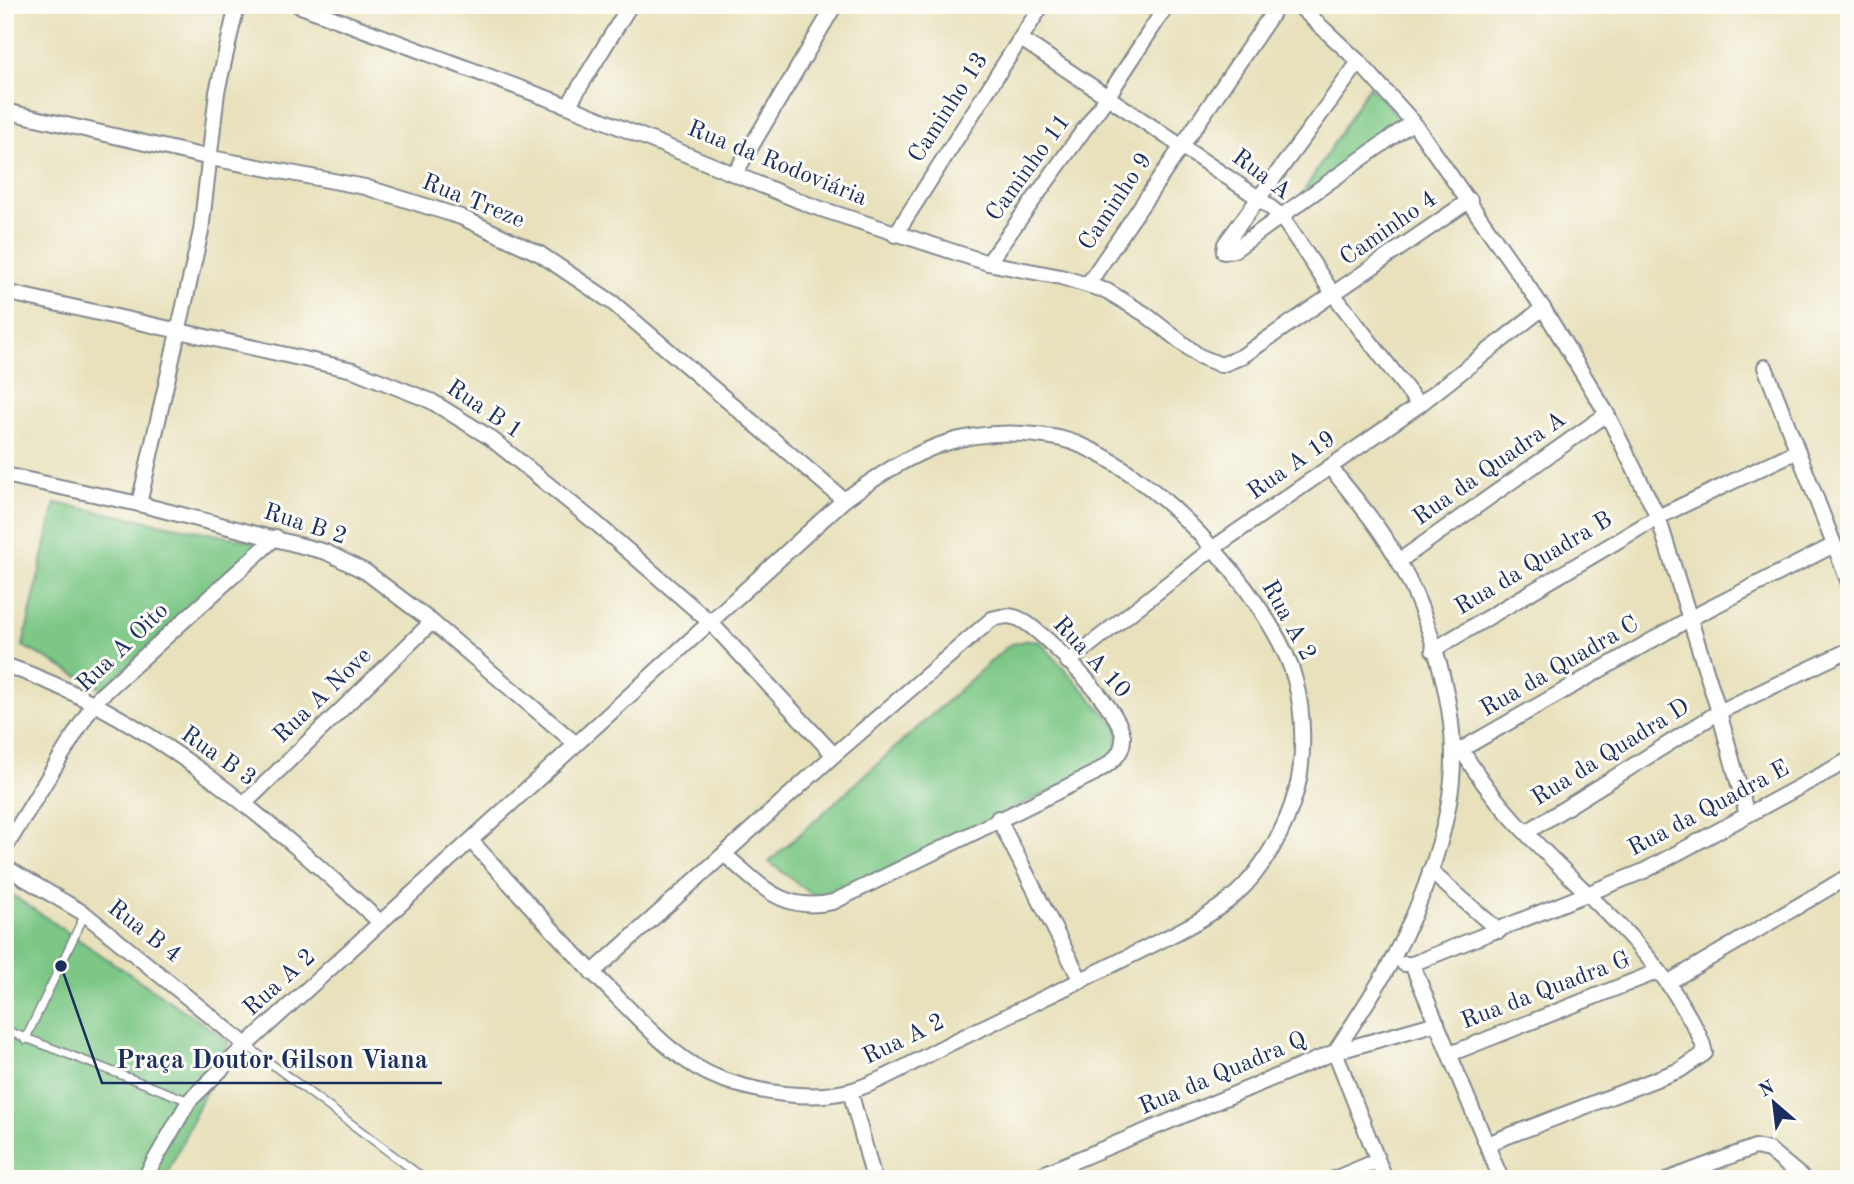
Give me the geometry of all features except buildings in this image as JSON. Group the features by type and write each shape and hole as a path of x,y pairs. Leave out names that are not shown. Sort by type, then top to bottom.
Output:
{"street":[{"path":"139,504 201,231 217,92 237,5"},
{"name":"Rua da Rodoviária","path":"298,5 568,106 736,172 812,206 988,263 1088,284 1107,291 1136,308 1199,356 1221,365 1231,363"},
{"path":"568,106 630,5"},
{"path":"736,172 835,5"},
{"name":"Caminho 13","path":"895,235 1042,5"},
{"name":"Caminho 11","path":"988,263 1106,99 1167,5"},
{"name":"Caminho 9","path":"1088,284 1278,5"},
{"path":"1298,5 1359,62 1413,122 1543,308 1607,414 1658,517 1720,712 1747,815"},
{"name":"Rua A","path":"1021,39 1106,99 1260,199 1281,216 1334,295 1419,405"},
{"path":"1359,62 1225,244 1224,252 1234,250 1413,122"},
{"name":"Rua Treze","path":"5,111 211,158 365,187 461,217 540,254 613,303 844,500"},
{"name":"Caminho 4","path":"1231,363 1470,201"},
{"name":"Rua B 1","path":"5,292 353,370 431,401 489,437 597,524 711,623 834,754"},
{"name":"Rua A 19","path":"1068,662 1212,549 1419,405 1543,308"},
{"path":"1765,368 1849,583"},
{"name":"Rua da Quadra A","path":"1399,561 1607,414"},
{"name":"Rua A 2","path":"144,1179 189,1101 246,1045 472,842 575,743 711,623 844,500 900,461 953,439 1005,433 1055,437 1097,451 1139,477 1212,549 1249,592 1273,631 1295,678 1302,727 1296,790 1273,847 1235,895 1175,933 1081,981 850,1091 803,1095 757,1090 717,1078 668,1048 592,973 472,842"},
{"name":"Rua da Quadra B","path":"1433,650 1658,517 1797,451"},
{"path":"1330,467 1399,561 1417,600 1433,650 1457,752 1430,871 1391,963 1335,1052 1385,1179"},
{"name":"Rua B 2","path":"5,475 139,504 326,552 366,572 432,622 575,743"},
{"name":"Rua A Oito","path":"5,848 95,701 276,537"},
{"name":"Rua da Quadra C","path":"1457,752 1689,619 1834,545"},
{"name":"Rua A 10","path":"592,973 834,754 992,619 1006,615 1022,620 1068,662 1115,715 1123,730 1121,752 1093,774 998,818 833,902 810,907 790,904 771,893 725,855"},
{"name":"Rua A Nove","path":"245,803 432,622"},
{"name":"Rua da Quadra D","path":"1527,832 1720,712 1849,650"},
{"name":"Rua B 3","path":"5,665 95,701 245,803 380,922"},
{"path":"1457,752 1527,832 1589,892 1664,977 1701,1038 1705,1054 1701,1059 1487,1144"},
{"name":"Rua da Quadra E","path":"1412,964 1644,871 1849,760"},
{"path":"998,818 1081,981"},
{"name":"Rua B 4","path":"5,867 85,914 246,1045"},
{"path":"1430,871 1499,931"},
{"name":"Rua da Quadra G","path":"1450,1054 1664,977 1849,876"},
{"path":"1391,963 1412,964 1501,1179"},
{"name":"Rua da Quadra Q","path":"1031,1179 1335,1052 1437,1023"},
{"path":"850,1091 874,1179"},
{"path":"1668,1179 1755,1147 1769,1150 1804,1179"},
{"path":"1334,1179 1377,1161"}],"lane":[{"path":"25,1040 85,914"},
{"path":"5,1030 25,1040 189,1101"},
{"path":"246,1045 425,1179"}],"green space":[{"path":"1369,86 1403,122 1299,199"},
{"path":"55,503 266,544 102,689 23,646"},
{"path":"1028,640 1040,642 1119,729 1114,760 821,901 769,862 1009,645"},
{"path":"5,890 229,1041 165,1179 5,1179"}],"place":[{"name":"Praça Doutor Gilson Viana","path":"61,966"}]}
